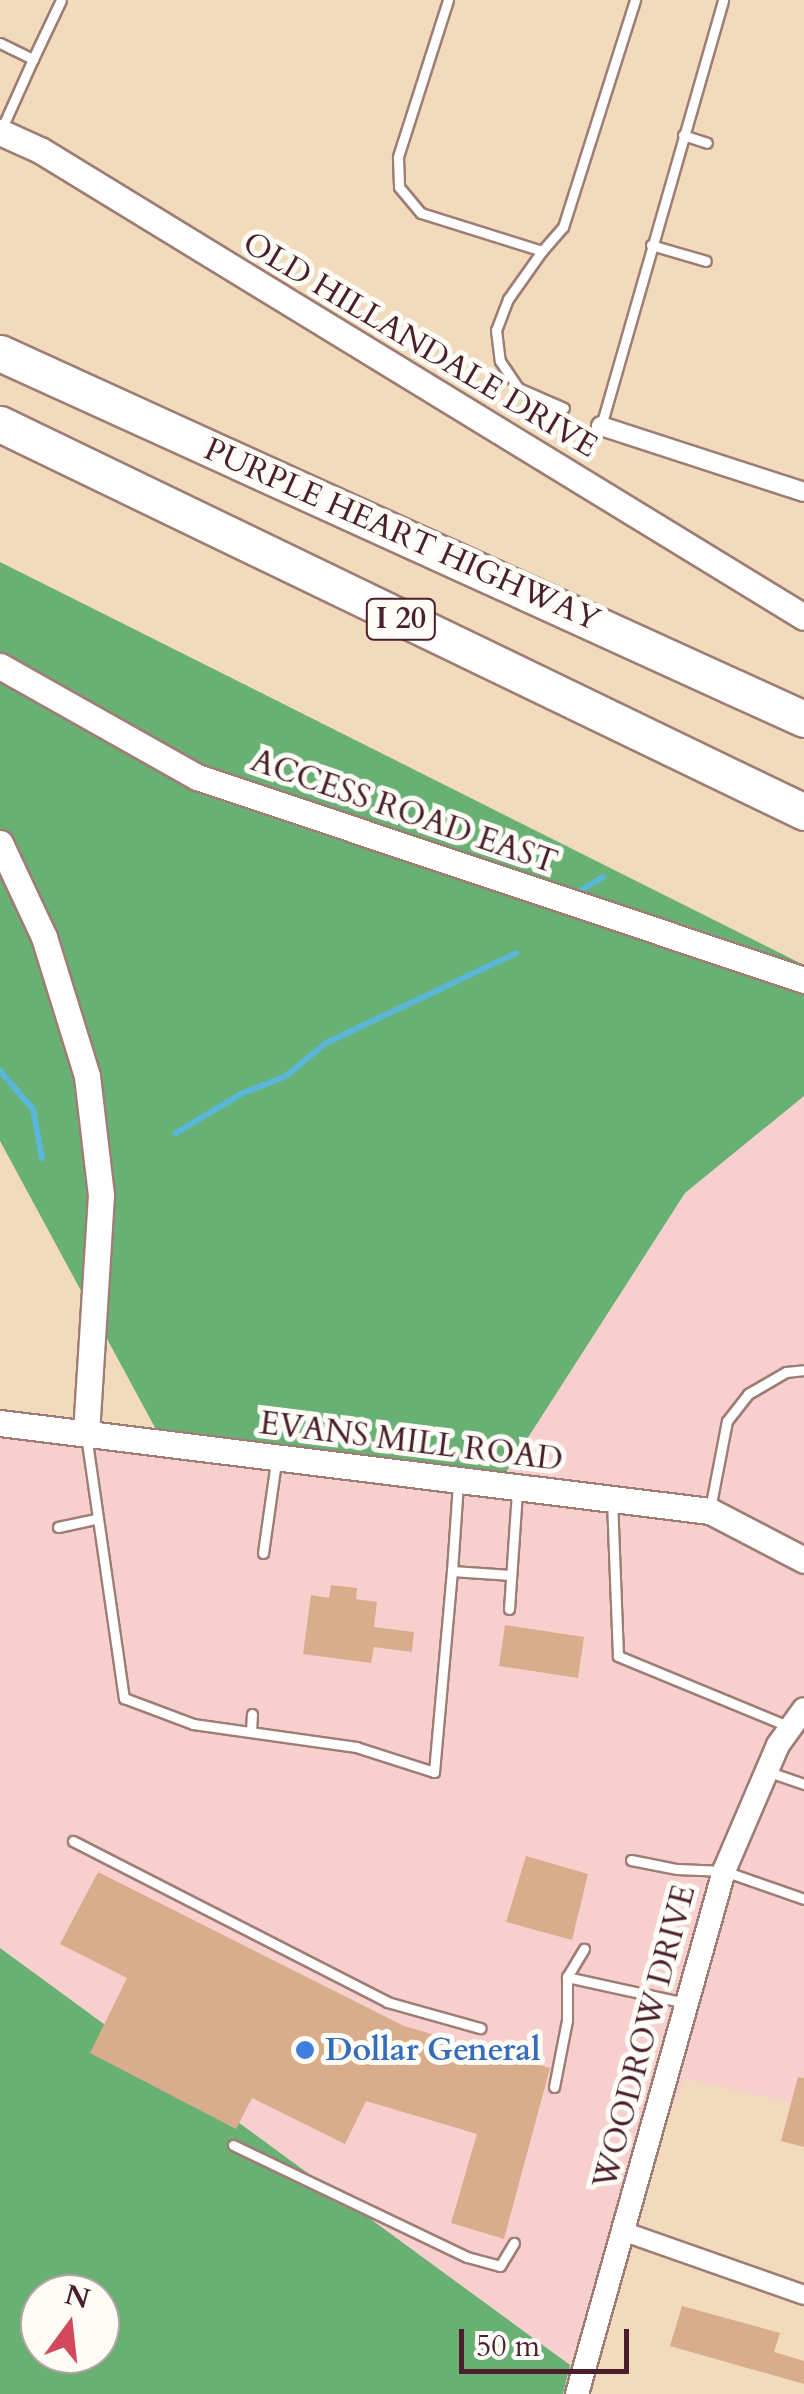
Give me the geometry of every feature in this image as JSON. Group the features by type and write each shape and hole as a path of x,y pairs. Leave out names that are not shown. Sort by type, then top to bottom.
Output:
{"highway":[{"name":"PURPLE HEART HIGHWAY","path":"0,352 804,719"},
{"name":"I 20","path":"0,424 804,812"}],"main road":[{"name":"OLD HILLANDALE DRIVE","path":"0,132 40,150 804,617"},
{"name":"ACCESS ROAD EAST","path":"0,666 197,777 804,980"},
{"path":"0,844 44,937 87,1076 101,1195 86,1432"},
{"name":"EVANS MILL ROAD","path":"0,1423 517,1491 612,1498 710,1512 804,1560"}],"street":[{"path":"600,426 804,492"},
{"name":"WOODROW DRIVE","path":"577,2394 724,1871 766,1771 797,1718"},
{"path":"625,2232 804,2295"}],"lane":[{"path":"0,132 61,0"},
{"path":"448,0 398,157 399,187 421,212 542,251"},
{"path":"564,408 518,388 500,361 496,330 508,299 563,227 635,0"},
{"path":"600,426 722,0"},
{"path":"0,43 33,59"},
{"path":"683,135 707,143"},
{"path":"652,246 706,261"},
{"path":"710,1512 727,1421 748,1394 786,1372 804,1370"},
{"path":"86,1432 124,1698 193,1724 356,1747 434,1772 458,1483"},
{"path":"262,1553 277,1460"},
{"path":"509,1609 517,1491"},
{"path":"612,1498 618,1656 797,1718"},
{"path":"58,1527 97,1519"},
{"path":"452,1570 512,1575"},
{"path":"252,1714 252,1732"},
{"path":"766,1771 804,1784"},
{"path":"73,1841 386,2002 480,2028"},
{"path":"632,1860 677,1869 724,1871 804,1899"},
{"path":"554,2087 567,2020 567,1977 584,1950"},
{"path":"567,1977 687,2004"},
{"path":"233,2145 467,2256 500,2266 514,2243"}],"shaded area":[{"path":"804,1096 804,2106 686,2079 628,2196 570,2365 0,1948 0,1434 504,1475 685,1193"}],"green space":[{"path":"0,562 804,965 804,1096 685,1193 504,1475 159,1435 0,1141"},
{"path":"0,1948 570,2365 563,2394 0,2394"}],"building":[{"path":"331,1585 357,1588 356,1599 377,1602 374,1627 414,1632 412,1652 374,1647 371,1663 303,1654 311,1595 329,1598"},
{"path":"505,1625 584,1637 578,1678 499,1666"},
{"path":"526,1856 588,1874 572,1940 506,1922"},
{"path":"98,1872 404,2026 550,2068 504,2239 451,2223 477,2134 366,2101 345,2144 252,2098 236,2129 90,2053 127,1978 60,1944"},
{"path":"798,2077 804,2078 804,2147 781,2141"},
{"path":"682,2306 780,2333 774,2352 804,2361 804,2384 670,2346"}],"waterway":[{"path":"578,892 603,877"},
{"path":"176,1133 241,1094 286,1076 326,1043 516,953"},
{"path":"0,1071 33,1109 42,1158"}],"place":[{"name":"Dollar General","path":"305,2050"}]}
